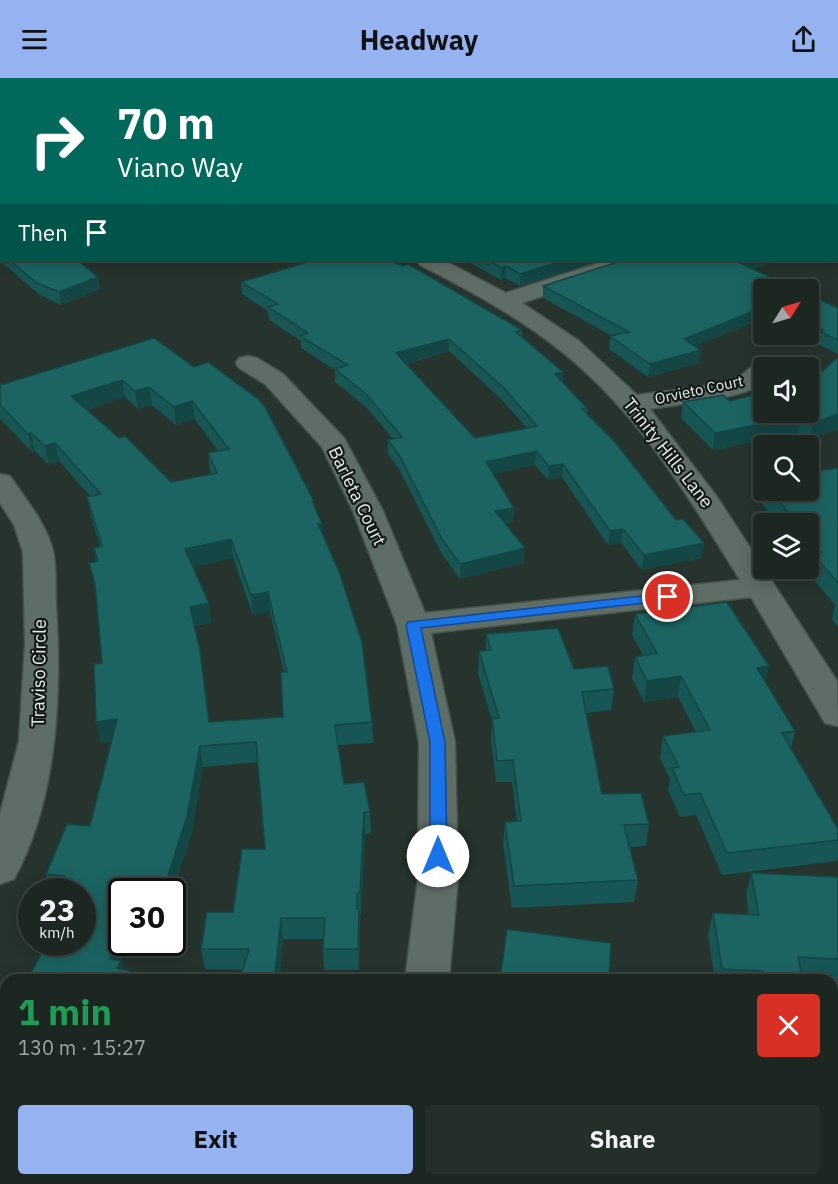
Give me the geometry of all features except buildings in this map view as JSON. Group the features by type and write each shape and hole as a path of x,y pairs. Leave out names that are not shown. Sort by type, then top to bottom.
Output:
{"street":[{"name":"Trinity Hills Lane","path":"430,261 506,301 590,363 631,404 698,487 760,587 812,664 838,714"},
{"path":"506,301 624,261"},
{"name":"Barleta Court","path":"248,363 274,379 334,444 368,511 413,625 437,742 438,878 428,974"},
{"name":"Orvieto Court","path":"631,404 713,391 747,382 753,377"},
{"name":"Traviso Circle","path":"0,482 29,525 38,552 42,644 37,741 14,836 0,868"},
{"path":"413,625 760,587"}],"route":[{"path":"438,856 437,742 413,625 668,597"}]}
